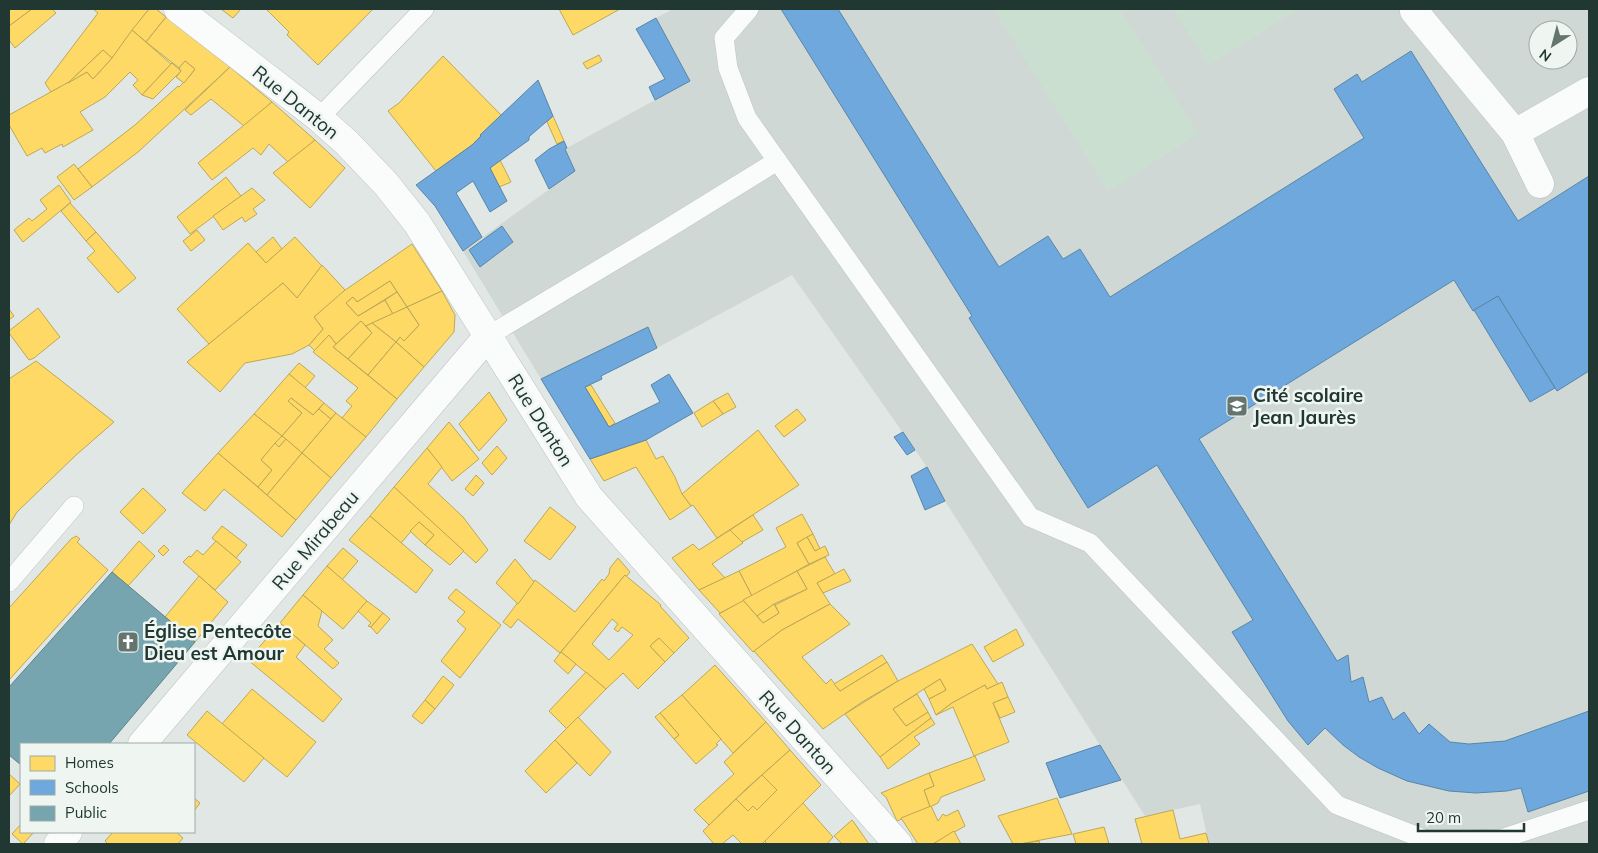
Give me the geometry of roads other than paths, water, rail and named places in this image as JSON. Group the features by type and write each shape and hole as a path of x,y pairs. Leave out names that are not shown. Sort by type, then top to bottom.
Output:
{"street":[{"name":"Rue Danton","path":"178,9 319,118 347,143 386,184 417,223 589,497 898,844"},
{"path":"1415,9 1414,11 1515,133 1540,184"},
{"path":"1515,133 1589,91"},
{"name":"Rue Mirabeau","path":"143,743 488,336"},
{"path":"58,844 67,833"}],"lane":[{"path":"319,118 424,9"},
{"path":"749,9 724,38 728,68 747,118 1030,517 1090,543 1337,805 1429,840 1501,839 1589,810"},
{"path":"488,336 657,236 777,161"},
{"path":"9,582 74,506"}],"place":[{"name":"Cité scolaire Jean Jaurès","path":"1237,406"},
{"name":"Église Pentecôte Dieu est Amour","path":"128,642"}]}
